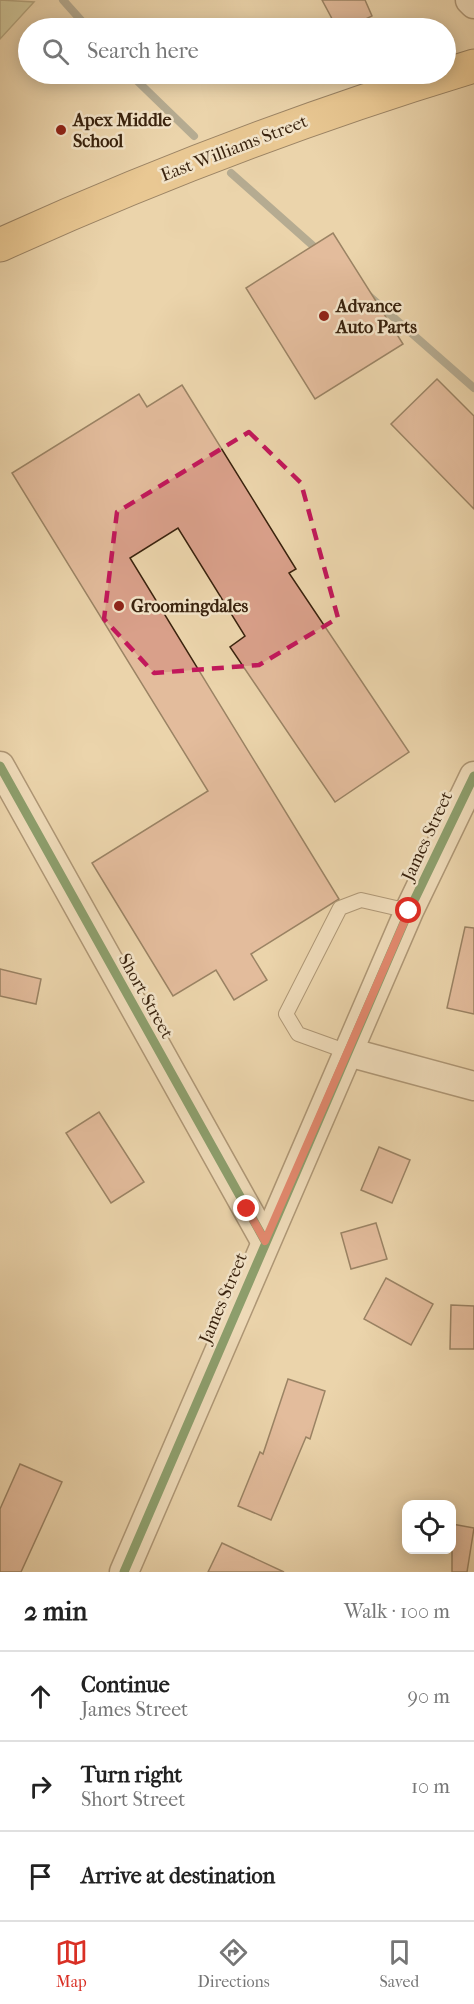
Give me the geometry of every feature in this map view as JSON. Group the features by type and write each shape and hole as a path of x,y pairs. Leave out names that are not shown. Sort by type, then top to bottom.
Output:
{"main road":[{"name":"East Williams Street","path":"456,72 474,66"},
{"name":"East Williams Street","path":"0,245 211,155 344,107 417,84"}],"street":[{"path":"470,0 474,4"},
{"name":"Short Street","path":"0,766 265,1241"},
{"name":"James Street","path":"124,1572 409,911 474,776"},
{"path":"348,1052 474,1086"}],"lane":[{"path":"348,1052 298,1035 286,1014 340,908 361,900 409,911"}],"highlighted area":[{"path":"249,432 301,483 338,618 259,665 154,673 104,619 117,512"}],"green space":[{"path":"0,0 34,2 18,18 0,39"}],"building":[{"path":"322,0 365,0 372,16 368,18 332,18"},
{"name":"Advance Auto Parts","path":"333,233 403,344 315,399 246,288"},
{"path":"437,379 474,416 474,509 391,424"},
{"path":"182,385 296,569 289,573 409,752 335,802 230,647 245,636 178,528 130,558 339,899 251,954 267,980 234,1000 216,970 173,996 92,863 208,791 12,473 139,394 147,407"},
{"path":"465,927 474,928 474,1014 447,1008"},
{"path":"0,969 41,979 36,1004 0,996"},
{"path":"99,1112 144,1182 111,1203 66,1133"},
{"path":"379,1147 410,1160 392,1203 361,1190"},
{"path":"376,1223 387,1259 351,1269 341,1233"},
{"path":"386,1278 433,1304 411,1345 364,1319"},
{"path":"451,1305 474,1306 474,1349 450,1349"},
{"path":"288,1379 325,1391 310,1439 306,1437 271,1520 238,1506 260,1452 263,1454"},
{"path":"20,1464 62,1482 21,1572 0,1572 0,1509"},
{"path":"456,1525 474,1528 467,1572 452,1572 452,1554 456,1554"},
{"path":"222,1543 284,1572 208,1572"}],"waterway":[{"path":"63,0 79,18"},
{"path":"140,84 194,136"},
{"path":"231,173 320,252"},
{"path":"368,295 474,388"}],"cycle path":[{"path":"0,766 265,1241"},
{"path":"124,1572 409,911 474,776"}],"place":[{"name":"Apex Middle School","path":"61,130"},
{"name":"Advance Auto Parts","path":"324,316"},
{"name":"Groomingdales","path":"119,606"}],"route":[{"path":"247,1209 265,1241 409,911"}]}
